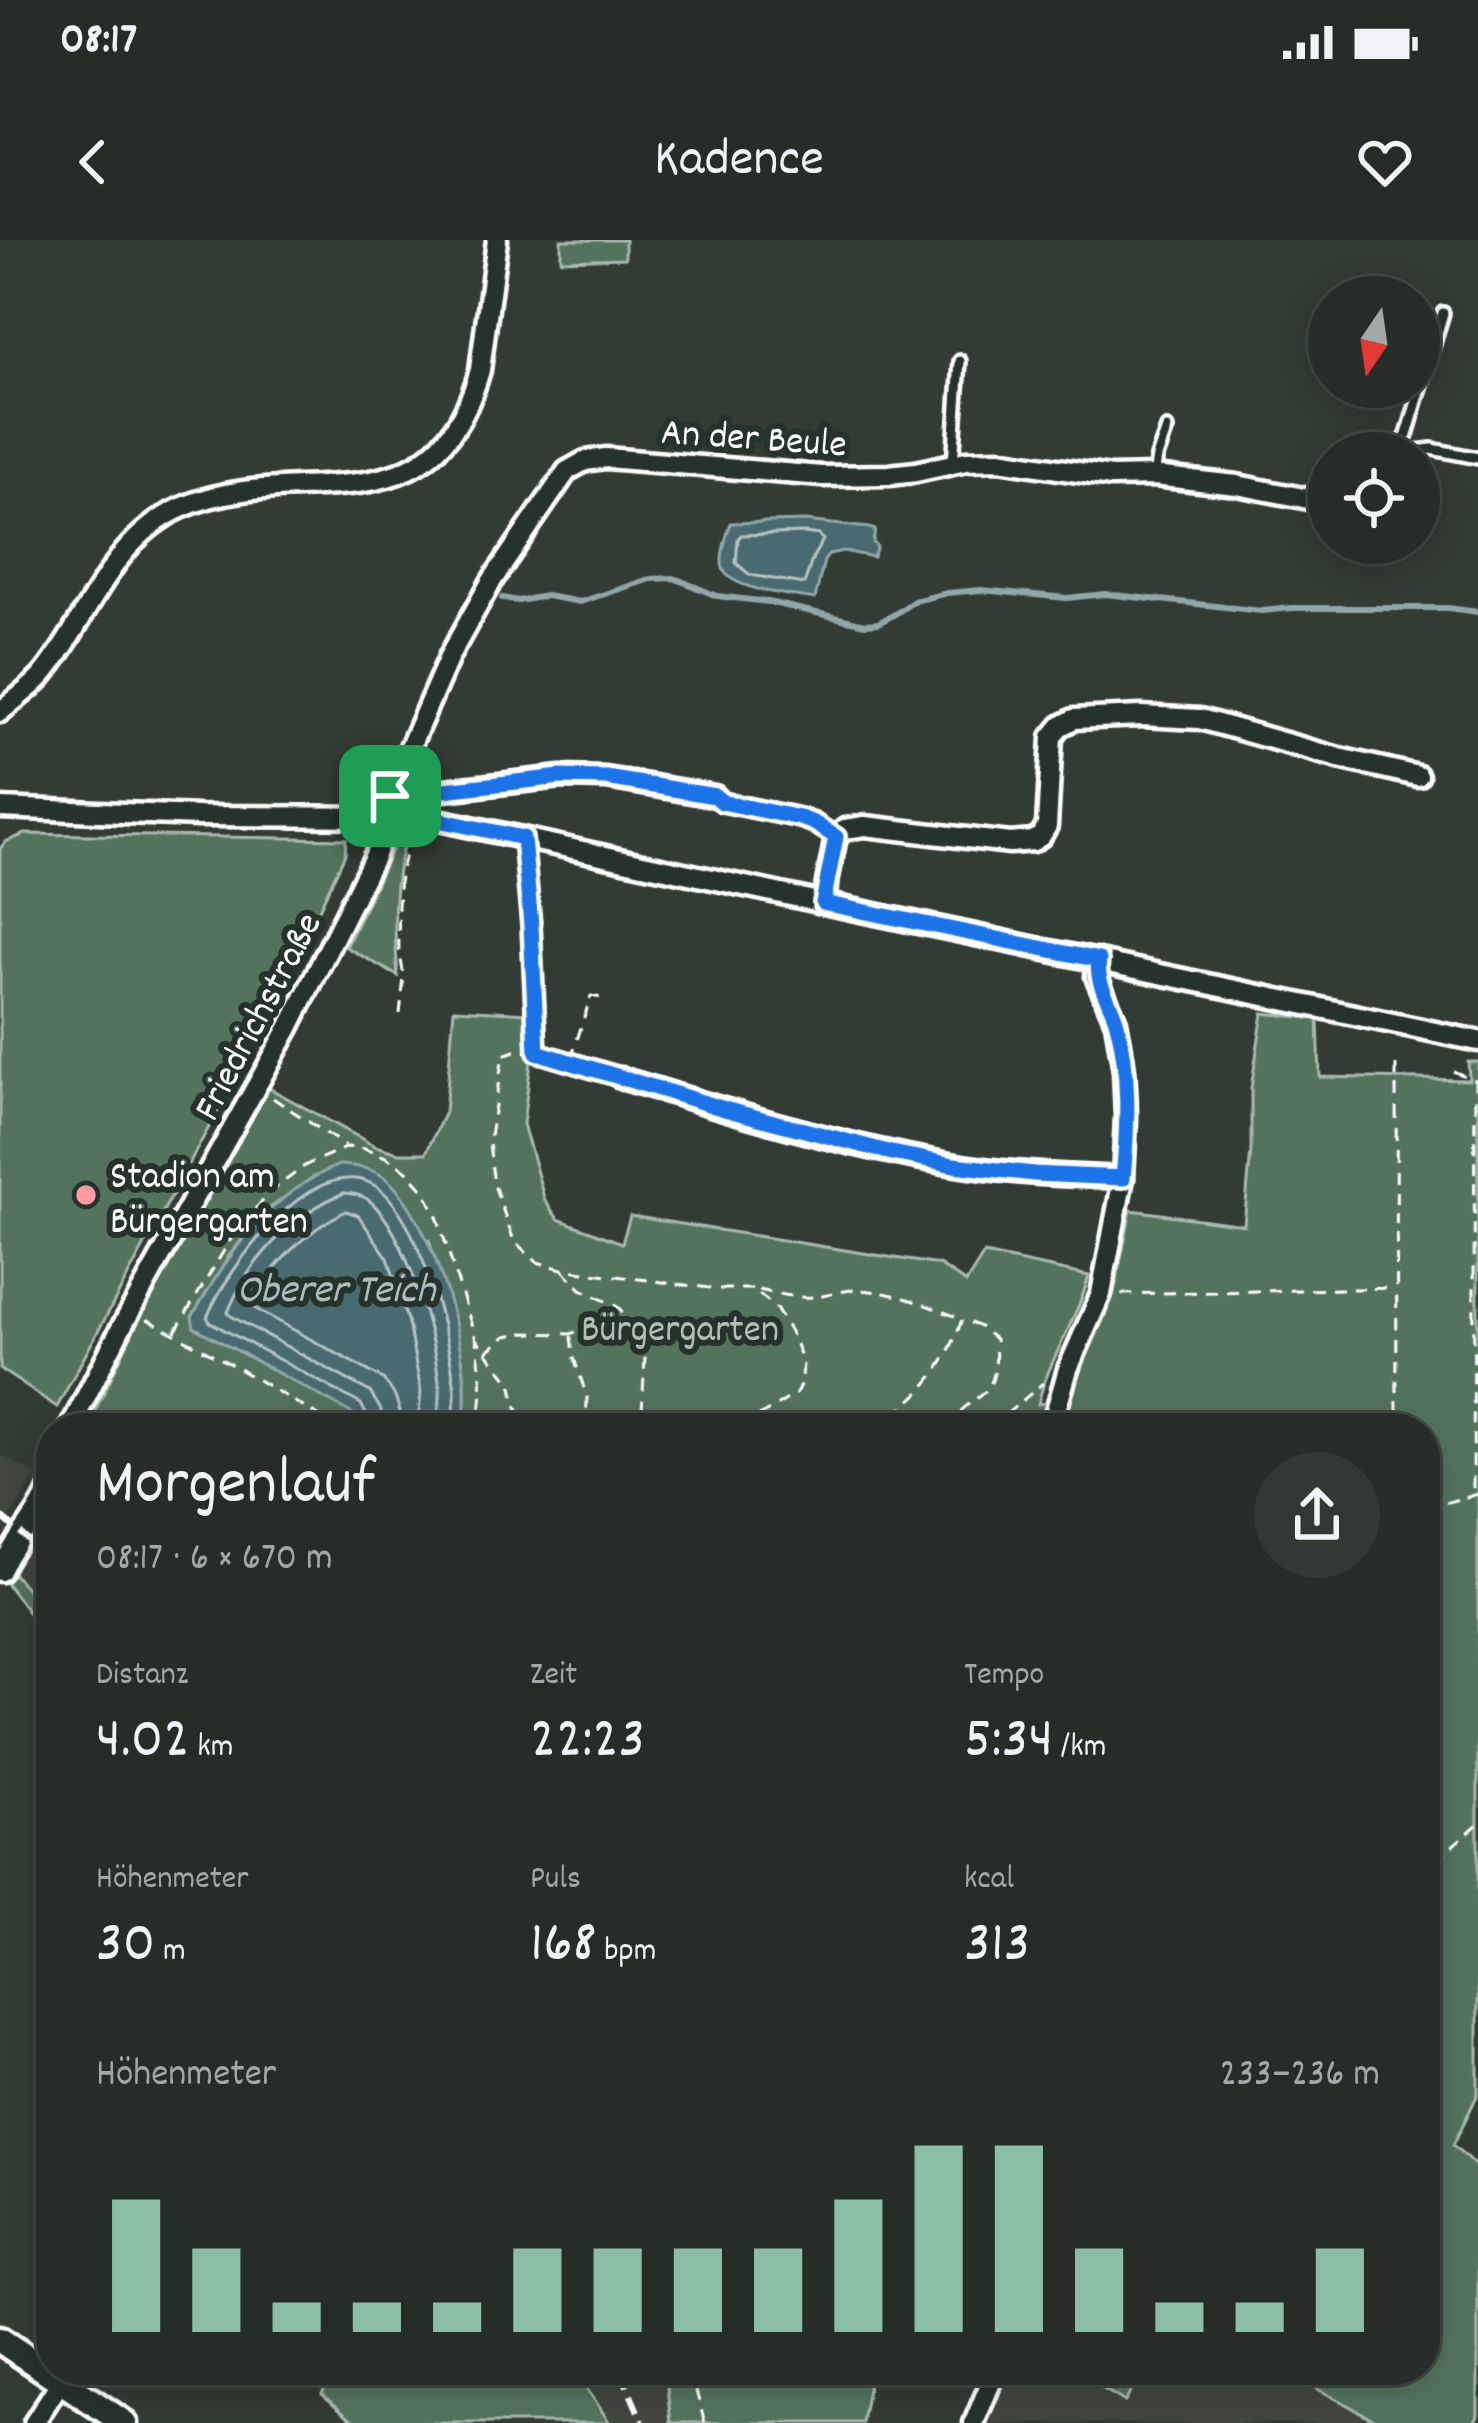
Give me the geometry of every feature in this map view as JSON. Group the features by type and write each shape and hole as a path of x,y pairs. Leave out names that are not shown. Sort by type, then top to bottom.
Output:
{"main road":[{"path":"0,2340 36,2360"},
{"path":"75,2385 124,2423"}],"street":[{"path":"0,712 43,675 113,568 161,518 214,496 371,482 419,463 436,449 464,414 480,370 497,240"},
{"name":"An der Beule","path":"385,818 390,796 471,615 558,482 576,465 594,458 821,476 902,474 1000,460 1111,477 1154,476 1237,485 1308,499"},
{"path":"823,903 836,837 845,830 865,826 1010,843 1041,836 1048,818 1052,737 1074,719 1200,719 1418,776"},
{"path":"390,796 561,777 606,778 715,796"},
{"path":"0,808 442,820 1478,1040"},
{"name":"Friedrichstraße","path":"78,1413 289,1028 375,855 385,818"},
{"path":"1056,1413 1069,1367 1101,1294 1123,1178 1124,1071 1117,1022 1096,976 1099,960"},
{"path":"621,1078 799,1130 913,1157 1034,1174 1123,1178"},
{"path":"0,1571 36,1514"},
{"path":"34,2423 58,2385"},
{"path":"974,2423 990,2385"}],"lane":[{"path":"1408,432 1443,313"},
{"path":"953,464 960,361"},
{"path":"1154,476 1167,429"},
{"path":"1440,451 1478,458"}],"path":[{"path":"715,796 722,802 800,818 836,837"},
{"path":"400,1014 404,977 398,906 410,816"},
{"path":"523,838 537,1052"},
{"path":"570,1063 591,995 606,999"},
{"path":"621,1078 537,1052 503,1055 489,1143 494,1185 514,1241 537,1262 562,1269 796,1297 853,1290 898,1297 962,1319 994,1339 997,1364 982,1397 957,1413"},
{"path":"1396,1065 1397,1413"},
{"path":"1440,1504 1476,1495 1475,1080 1453,1071"},
{"path":"256,1087 346,1147"},
{"path":"176,1332 238,1227 273,1190 306,1165 346,1147 364,1148 407,1171 424,1190 476,1340 482,1377 479,1413"},
{"path":"562,1269 581,1289 618,1307 636,1328 645,1358 642,1413"},
{"path":"1101,1294 1396,1288"},
{"path":"753,1289 775,1307 803,1363 796,1394 764,1413"},
{"path":"130,1311 176,1332 313,1413"},
{"path":"893,1413 912,1400 950,1353 962,1319"},
{"path":"486,1352 506,1336 524,1333 571,1334 606,1322 636,1328"},
{"path":"571,1334 586,1413"},
{"path":"476,1340 511,1383 518,1413"},
{"path":"1007,1413 1069,1367"},
{"path":"1440,1858 1478,1823"},
{"path":"694,2385 705,2423"}],"shaded area":[{"path":"0,1454 36,1475 0,1533"},
{"path":"36,1531 36,1600 12,1572"},
{"path":"584,2385 667,2385 671,2423 610,2423"},
{"path":"1001,2385 1098,2385 1125,2401 1134,2385 1310,2385 1381,2423 980,2423 992,2392"}],"green space":[{"path":"561,240 625,240 625,258 561,260"},
{"path":"401,830 407,835 396,887 398,976 346,947"},
{"name":"Stadion am Bürgergarten","path":"25,834 346,839 345,854 266,1022 57,1407 0,1369 0,849"},
{"name":"Bürgergarten","path":"454,1009 531,1013 532,1054 523,1124 545,1201 558,1219 622,1243 630,1216 939,1265 966,1283 984,1254 1089,1276 1038,1404 1065,1400 1114,1293 1131,1210 1244,1225 1251,1088 1263,1013 1318,1019 1320,1077 1469,1080 1468,1062 1478,1062 1478,2094 1453,2145 1478,2168 1478,2415 1474,2423 1381,2423 1310,2385 1440,2385 1440,1413 464,1413 462,1359 429,1240 313,1177 263,1213 229,1256 192,1317 194,1327 352,1413 94,1413 159,1277 267,1087 375,1146 399,1153 426,1153 445,1112"},
{"path":"12,1572 36,1600 36,1622 6,1583"},
{"path":"326,2385 584,2385 610,2423 356,2423 322,2394"},
{"path":"667,2385 868,2385 862,2423 671,2423"},
{"path":"1097,2385 1135,2385 1125,2402"}],"water":[{"path":"805,521 875,530 873,557 843,551 829,554 815,599 752,588 724,571 731,523"},
{"name":"Oberer Teich","path":"339,1165 363,1168 384,1177 402,1196 435,1258 448,1295 463,1370 463,1413 351,1413 194,1327 192,1317 236,1248 271,1209"}],"waterway":[{"path":"502,598 518,601 546,596 580,602 651,579 674,578 717,596 865,624 878,623 914,601 981,590 1067,598 1105,594 1262,611 1448,608 1478,612"}],"railway":[{"path":"0,1515 36,1547"},
{"path":"627,2385 643,2423"}],"place":[{"name":"Stadion am Bürgergarten","path":"86,1195"}],"route":[{"path":"561,777 606,778 715,796 722,802 800,818 836,837 823,903 1099,960 1096,976 1117,1022 1124,1071 1123,1178 1034,1174 892,1153 537,1052 523,838 424,817 385,818 390,796 561,777"}]}
